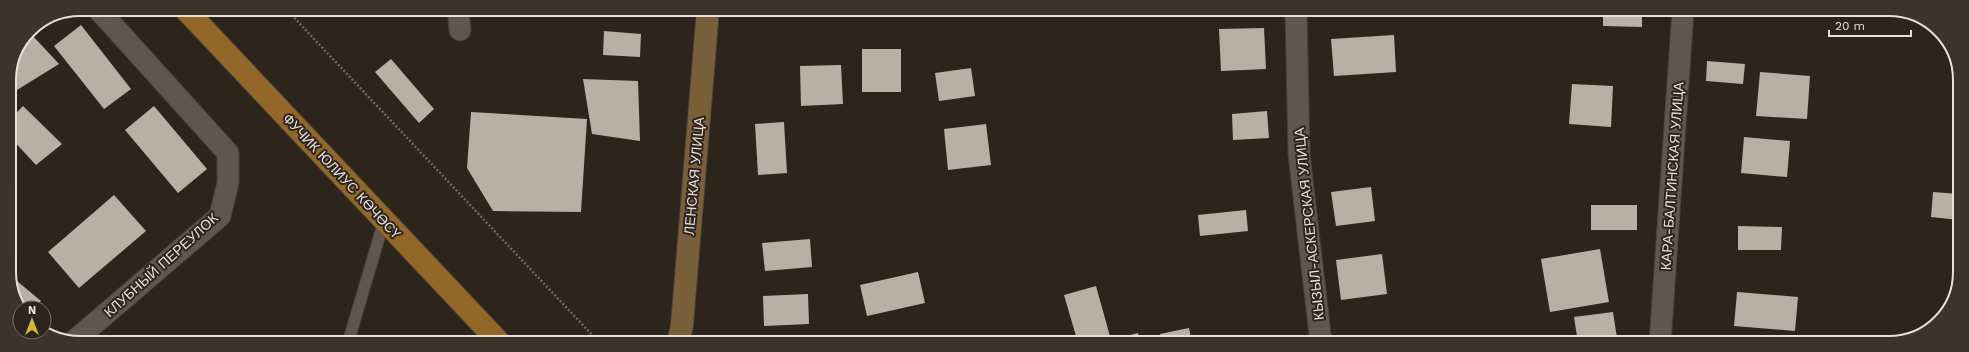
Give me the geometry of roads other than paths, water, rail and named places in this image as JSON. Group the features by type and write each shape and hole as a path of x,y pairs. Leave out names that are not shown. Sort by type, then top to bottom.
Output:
{"main road":[{"name":"ФУЧИК ЮЛИУС КӨЧӨСҮ","path":"192,16 494,336"},
{"name":"ЛЕНСКАЯ УЛИЦА","path":"680,336 682,325 707,16"}],"street":[{"name":"КЛУБНЫЙ ПЕРЕУЛОК","path":"80,336 220,216 228,183 228,152 104,16"},
{"path":"459,16 460,30"},
{"name":"КЫЗЫЛ-АСКЕРСКАЯ УЛИЦА","path":"1296,16 1299,154 1320,336"},
{"name":"КАРА-БАЛТИНСКАЯ УЛИЦА","path":"1660,336 1683,16"}],"lane":[{"path":"350,336 384,221"}]}
